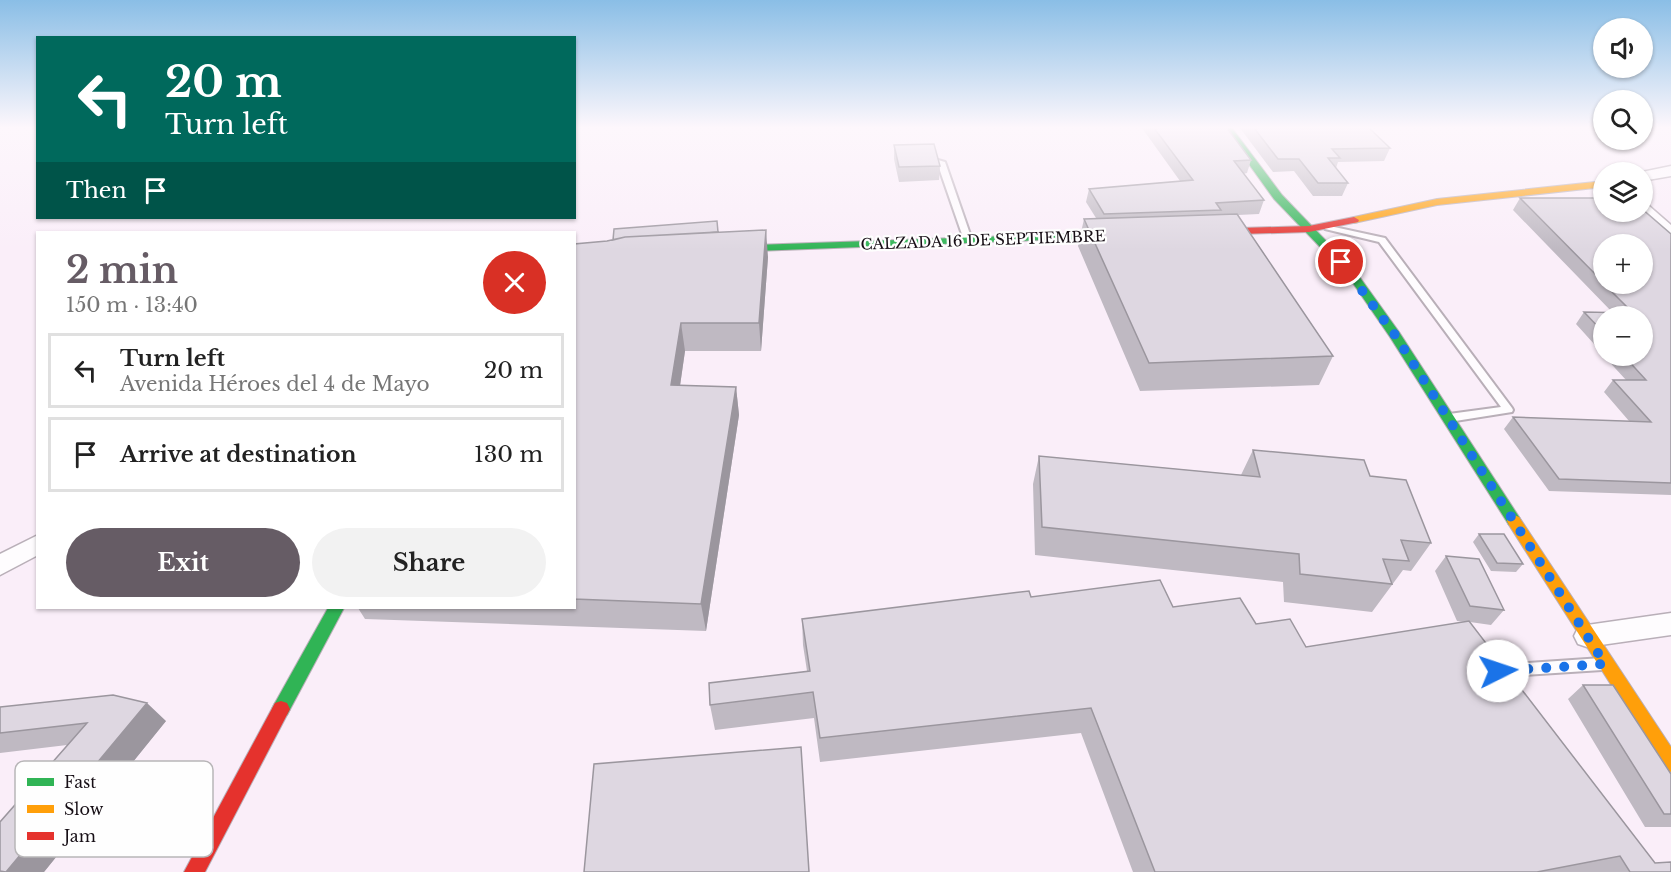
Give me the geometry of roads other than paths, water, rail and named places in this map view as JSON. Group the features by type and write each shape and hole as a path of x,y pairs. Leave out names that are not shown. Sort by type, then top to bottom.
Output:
{"street":[{"path":"1257,169 1278,197 1352,274 1395,335 1446,418 1671,763"},
{"path":"1653,175 1671,171"},
{"path":"1193,232 1309,229 1437,202 1593,185"},
{"path":"1653,218 1671,234"},
{"name":"CALZADA 16 DE SEPTIEMBRE","path":"709,250 1134,234"},
{"path":"0,565 36,545"},
{"path":"213,837 335,609"},
{"path":"1587,636 1671,624"},
{"path":"194,872 202,857"}],"lane":[{"path":"943,169 968,240"},
{"path":"1325,227 1382,240 1508,410 1446,418"},
{"path":"1512,691 1498,671 1605,664"}]}
